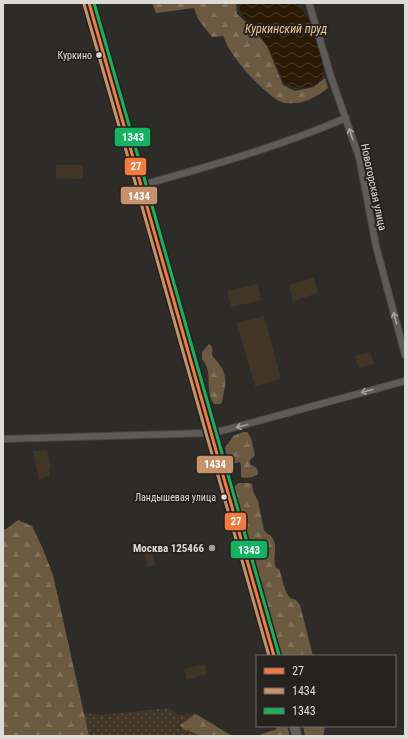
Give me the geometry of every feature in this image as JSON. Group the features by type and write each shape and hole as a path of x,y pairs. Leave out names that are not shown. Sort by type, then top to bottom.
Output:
{"main road":[{"path":"89,3 142,185 210,433 274,655"}],"street":[{"name":"Новогорская улица","path":"309,3 331,77 359,157 376,246 405,355"},
{"path":"142,185 234,159 346,118"},
{"path":"3,438 210,433 405,381"}],"shaded area":[{"path":"56,165 83,165 83,179 56,178"},
{"path":"314,278 318,293 293,301 289,285"},
{"path":"258,284 261,300 231,307 227,291"},
{"path":"264,316 281,379 255,386 237,323"},
{"path":"370,352 374,364 359,368 355,356"},
{"path":"47,450 51,467 49,470 50,476 39,479 33,451"},
{"path":"150,546 155,565 147,567 142,548"},
{"path":"205,664 207,674 187,680 184,669"},
{"path":"169,708 178,715 196,714 180,725 184,730 200,736 89,736 83,713 102,715"}],"green space":[{"path":"152,3 236,3 237,14 249,25 267,46 283,85 295,91 314,87 325,78 328,88 313,98 303,102 285,103 279,101 263,89 247,72 228,47 223,36 212,37 198,19 194,8 156,13"},
{"path":"209,344 212,348 212,356 222,368 225,376 225,386 221,404 214,404 211,399 208,370 202,359 202,352"},
{"path":"247,432 251,438 255,455 250,460 250,464 257,468 258,472 257,475 247,478 241,477 240,462 232,464 228,459 225,448 233,436"},
{"path":"238,483 252,484 253,491 258,501 264,530 271,536 274,542 276,568 279,569 284,588 288,595 290,598 296,600 300,605 313,655 282,655 235,486"},
{"path":"18,520 32,526 53,575 89,736 3,736 3,529 6,529"},
{"path":"196,714 232,736 200,736 184,730 180,725"},
{"path":"276,727 287,727 290,736 256,736 277,729"},
{"path":"303,727 325,727 323,736 305,736"}],"water":[{"name":"Куркинский пруд","path":"238,3 297,3 310,21 319,46 323,72 322,77 315,85 299,88 283,82 269,49 246,20"}],"transit line":[{"name":"27","path":"89,3 274,655"},
{"name":"1343","path":"94,3 279,655"},
{"name":"1434","path":"84,4 269,655"}],"place":[{"name":"Куркино","path":"99,55"},
{"name":"Ландышевая улица","path":"224,497"},
{"name":"Москва 125466","path":"212,548"}]}
